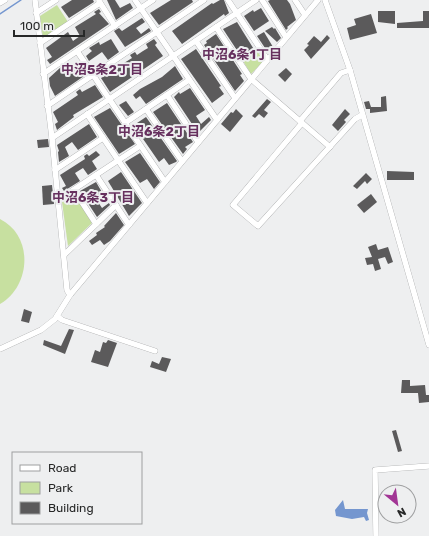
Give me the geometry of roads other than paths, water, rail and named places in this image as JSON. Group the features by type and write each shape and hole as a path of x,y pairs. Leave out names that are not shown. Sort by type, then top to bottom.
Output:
{"street":[{"path":"0,3 5,0"},
{"path":"35,0 52,138 67,290 70,295"},
{"path":"36,13 56,0"},
{"path":"135,0 217,120"},
{"path":"44,74 153,0"},
{"path":"47,106 204,0"},
{"path":"228,0 268,59"},
{"path":"52,138 256,0"},
{"path":"262,0 286,37"},
{"path":"295,0 305,15"},
{"path":"0,349 41,330 56,316 70,295 318,0"},
{"path":"325,0 350,70 429,345"},
{"path":"40,43 99,2 115,26"},
{"path":"216,27 251,79 330,147"},
{"path":"196,41 235,98"},
{"path":"77,51 165,182"},
{"path":"350,70 341,73 233,205 258,226 355,119 362,115"},
{"path":"125,123 189,80"},
{"path":"167,95 198,142"},
{"path":"146,109 182,161"},
{"path":"87,114 148,203"},
{"path":"55,170 103,138"},
{"path":"58,200 140,146"},
{"path":"96,175 129,225"},
{"path":"74,190 96,224"},
{"path":"64,255 116,205"},
{"path":"56,316 62,320 155,351"},
{"path":"376,536 375,470 429,466"}],"water":[{"path":"343,500 345,509 368,509 367,513 369,520 366,521 364,517 352,519 336,516 335,510"}],"waterway":[{"path":"0,14 21,0"}],"district":[{"name":"中沼6条1丁目","path":"242,54"},
{"name":"中沼5条2丁目","path":"102,69"},
{"name":"中沼6条2丁目","path":"159,131"},
{"name":"中沼6条3丁目","path":"93,197"}]}
